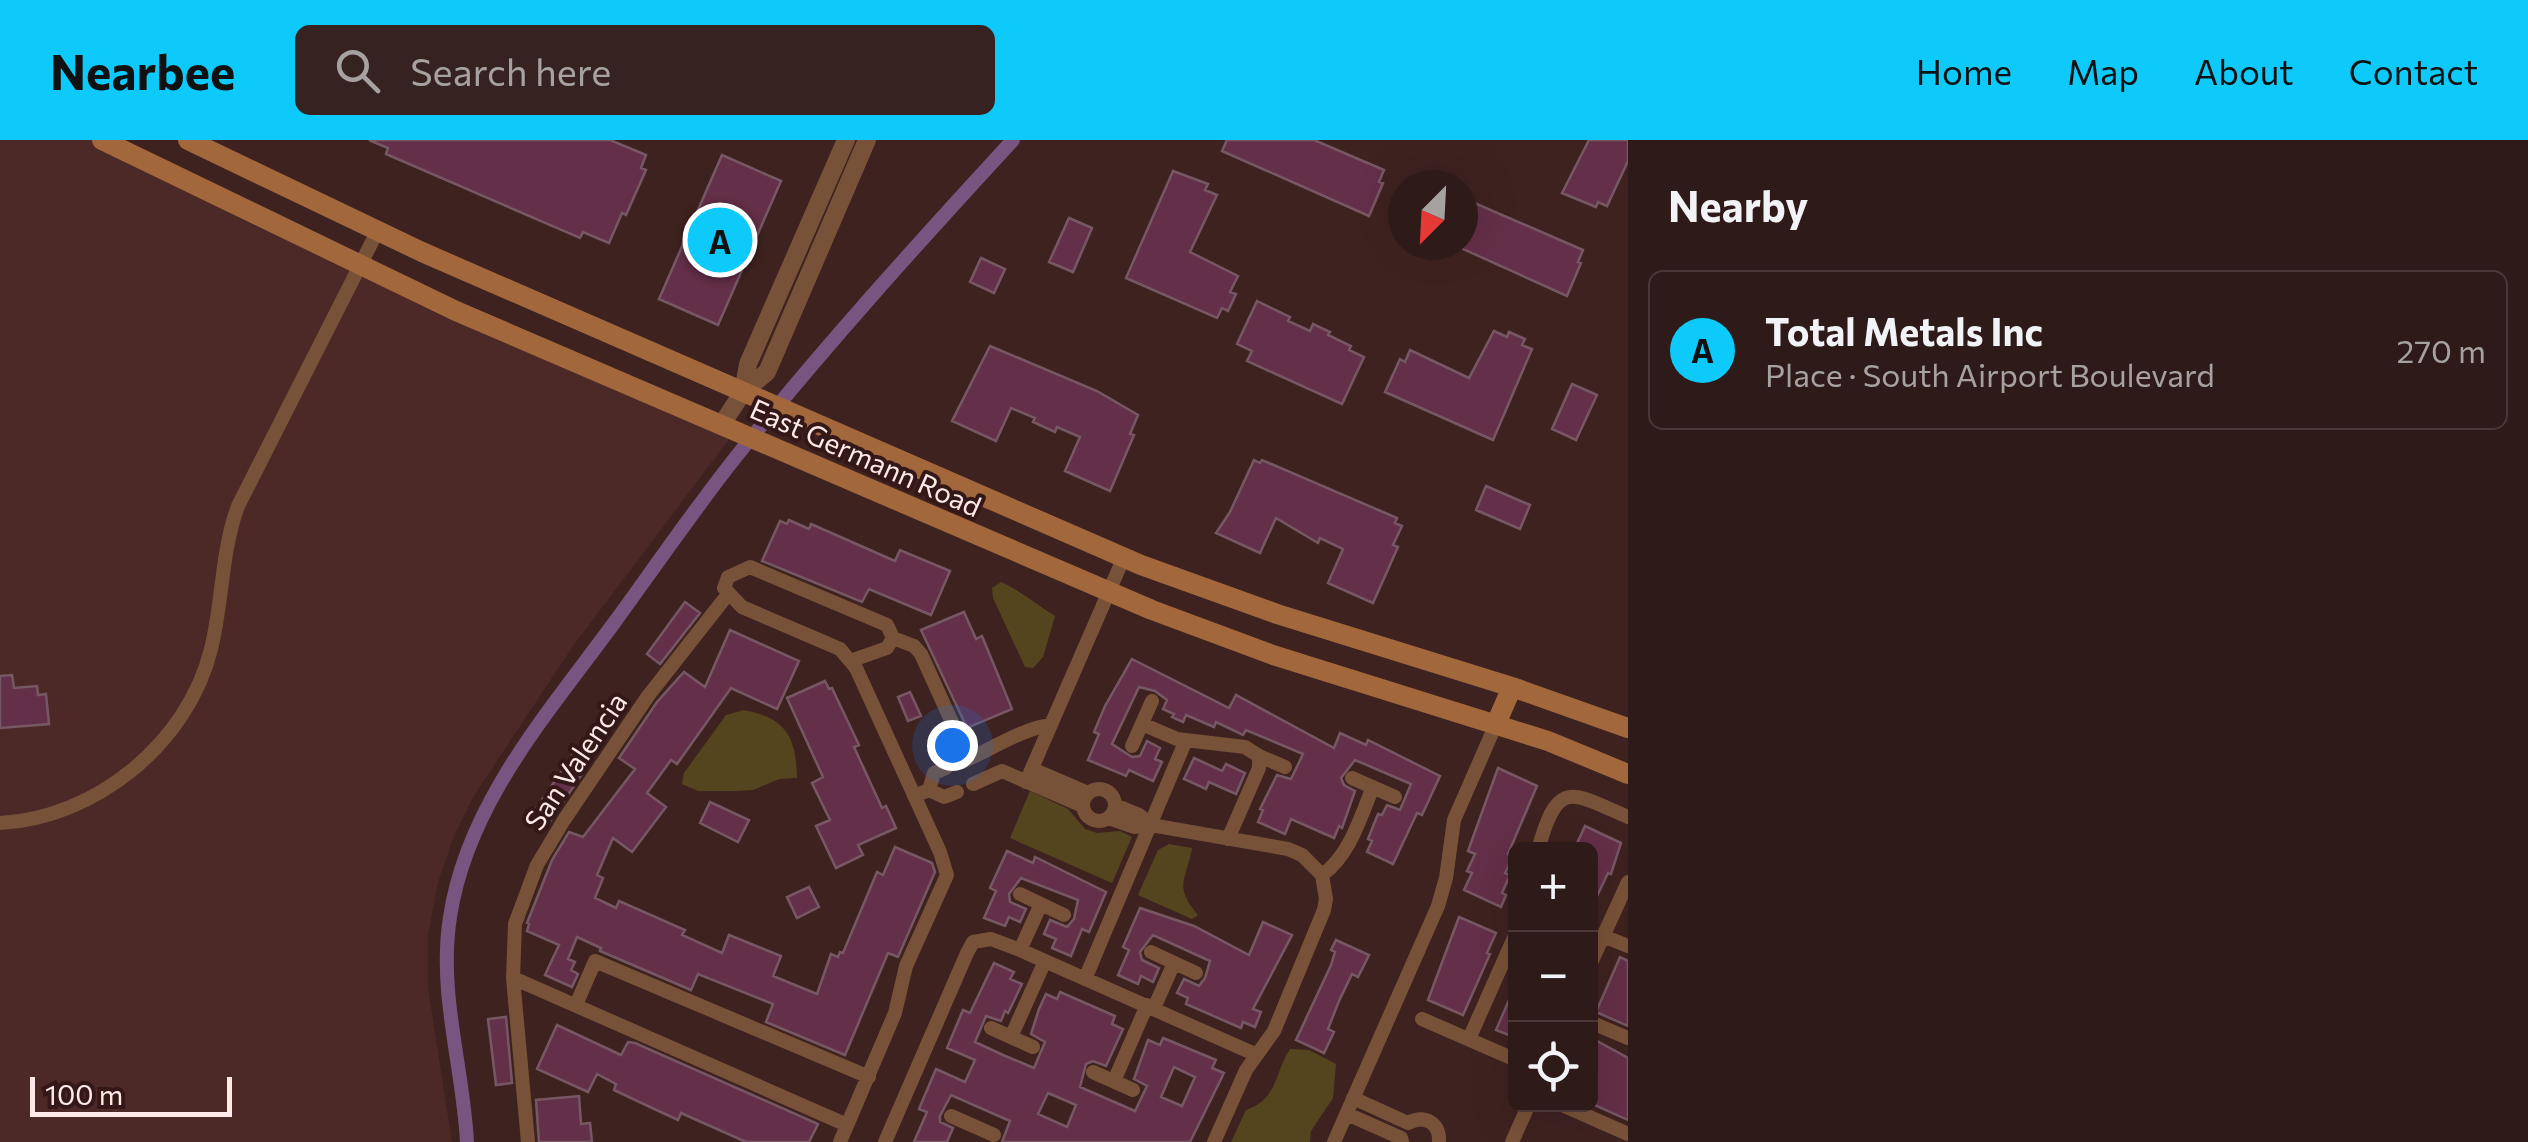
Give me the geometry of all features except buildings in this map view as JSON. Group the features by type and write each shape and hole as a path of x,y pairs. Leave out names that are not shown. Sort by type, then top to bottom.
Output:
{"main road":[{"name":"East Germann Road","path":"102,140 456,311 1107,590 1273,655 1496,724 1628,774"},
{"name":"East Germann Road","path":"188,140 378,230 1124,557 1277,614 1512,687 1628,728"},
{"path":"1496,724 1512,687"}],"street":[{"path":"846,140 847,162"},
{"path":"729,427 752,396 748,364 847,162 867,140"},
{"path":"0,823 43,816 118,782 166,736 184,710 200,684 210,652 224,551 238,506 378,230"},
{"path":"1029,776 1124,557"},
{"name":"San Valencia","path":"528,1142 513,978 515,924 537,865 564,820 648,696 729,593 724,588 728,577 750,567 887,625 893,638"},
{"path":"729,593 742,607 840,649 850,661 921,793 946,875 906,966 895,1012 840,1142"},
{"path":"850,661 887,648 893,638 914,646 955,729"},
{"path":"1132,746 1152,701"},
{"path":"1142,724 1186,740 1245,747 1285,767"},
{"path":"1334,1142 1438,906 1454,820 1496,724"},
{"path":"962,762 1033,727 1050,725"},
{"path":"1086,979 1186,740"},
{"path":"985,752 994,774"},
{"path":"1228,839 1259,768 1260,756"},
{"path":"921,793 934,773 946,768"},
{"path":"973,784 1002,771 1029,776 1085,800 1092,820 1112,812"},
{"path":"1352,778 1395,797"},
{"path":"1322,875 1349,844 1374,787"},
{"path":"1085,800 1103,789 1112,795 1112,812"},
{"path":"921,793 944,798 957,792"},
{"path":"1541,842 1550,812 1562,796 1580,796 1628,817"},
{"path":"1112,812 1134,828 1151,826 1288,849 1302,855 1322,875 1326,899 1321,920 1274,1031 1246,1070 1214,1142"},
{"path":"1598,948 1628,882"},
{"path":"1020,894 1064,914"},
{"path":"1020,950 1041,904"},
{"path":"1604,936 1628,946"},
{"path":"885,1142 973,942 991,939 1020,950 1258,1055"},
{"path":"1151,952 1196,973"},
{"path":"1469,1040 1508,952"},
{"path":"576,1005 595,960 868,1077"},
{"path":"1011,1036 1045,961"},
{"path":"1114,1081 1174,962"},
{"path":"513,978 848,1125"},
{"path":"1422,1019 1508,1057"},
{"path":"1598,1025 1628,1038"},
{"path":"991,1028 1034,1047"},
{"path":"1093,1072 1133,1090"},
{"path":"1354,1098 1408,1123 1417,1118 1428,1120 1443,1139"},
{"path":"1512,1142 1525,1112"},
{"path":"1578,1112 1628,1134"},
{"path":"1346,1114 1401,1138 1402,1142"},
{"path":"951,1116 994,1135"},
{"path":"965,1142 972,1125"}],"shaded area":[{"path":"0,140 97,140 736,430 573,646 473,797 454,836 438,882 428,935 428,988 452,1142 0,1142"},
{"path":"1001,582 1055,616 1043,657 1033,668 1025,667 993,598 992,588"},
{"path":"744,710 770,718 786,732 794,752 797,778 734,791 698,791 682,784 684,773 726,715"},
{"path":"1030,791 1068,809 1085,829 1097,833 1120,831 1132,837 1112,883 1010,838"},
{"path":"1169,844 1192,848 1183,883 1186,897 1198,915 1192,919 1138,895 1158,850"},
{"path":"1290,1049 1309,1050 1336,1064 1333,1098 1311,1131 1310,1142 1231,1142 1246,1110 1270,1092"}],"waterway":[{"path":"467,1142 449,1002 447,945 459,876 492,798 538,726 739,453 873,294 1013,140"}],"place":[{"name":"Total Metals Inc","path":"720,240"}]}
